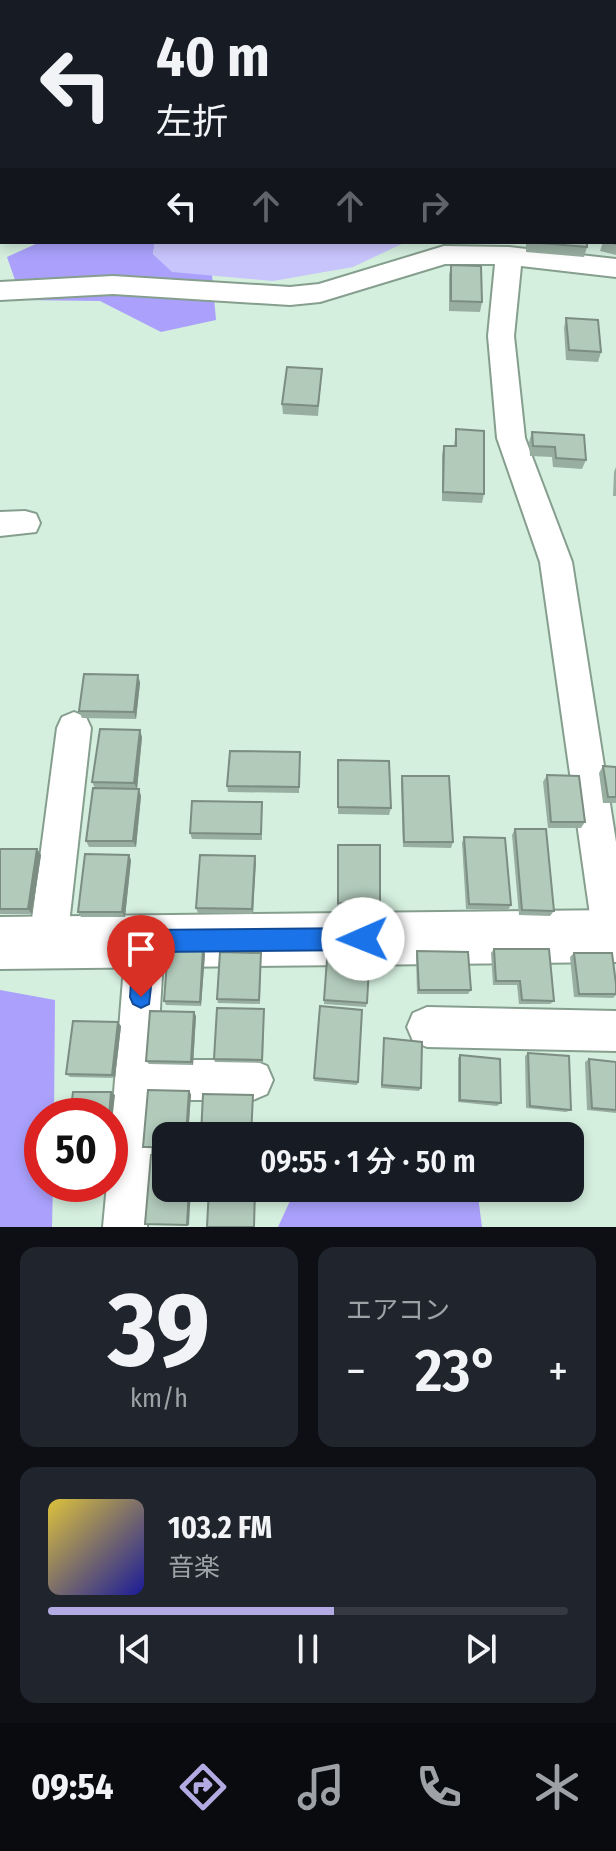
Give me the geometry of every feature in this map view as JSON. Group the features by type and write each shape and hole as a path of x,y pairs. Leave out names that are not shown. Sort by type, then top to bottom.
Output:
{"main road":[{"path":"24,942 615,938"}],"street":[{"path":"0,291 113,285 290,296 320,293 444,255 509,256 616,268"},
{"path":"509,256 501,336 511,438 556,562 615,938"},
{"path":"24,942 74,728"},
{"path":"125,1227 145,941"},
{"path":"427,1027 616,1031"},
{"path":"135,1080 253,1080"}],"shaded area":[{"path":"36,244 155,244 153,254 172,271 212,275 216,320 161,332 100,301 22,300 7,257"},
{"path":"155,244 402,244 353,267 273,281 172,272 153,254"},
{"path":"0,990 55,1000 54,1098 24,1098 24,1202 53,1202 52,1227 0,1227"},
{"path":"290,1202 479,1202 482,1227 278,1227"}],"building":[{"path":"552,244 587,244 587,247"},
{"path":"451,265 481,266 482,302 451,301"},
{"path":"566,318 598,320 601,352 569,350"},
{"path":"287,367 322,369 318,406 282,404"},
{"path":"456,429 484,431 484,494 443,492 444,446 456,446"},
{"path":"532,432 584,435 586,460 556,458 555,447 533,446"},
{"path":"84,674 138,675 134,712 79,711"},
{"path":"100,729 140,730 134,783 92,782"},
{"path":"230,751 300,752 299,787 227,786"},
{"path":"338,760 389,761 391,808 338,807"},
{"path":"603,766 616,767 616,797 608,797"},
{"path":"547,775 579,776 585,822 551,822"},
{"path":"402,776 449,776 453,842 404,842"},
{"path":"93,788 139,789 133,841 86,841"},
{"path":"192,801 262,802 261,834 190,833"},
{"path":"515,829 546,829 554,911 522,910"},
{"path":"464,837 505,838 511,905 469,904"},
{"path":"338,845 380,845 380,904 338,903"},
{"path":"0,849 37,849 28,909 0,909"},
{"path":"85,854 129,855 122,912 78,912"},
{"path":"200,855 255,856 252,909 196,908"},
{"path":"328,946 370,950 367,1003 324,1000"},
{"path":"168,949 203,949 200,1002 164,1001"},
{"path":"494,949 549,949 554,1001 522,1000 520,981 496,981"},
{"path":"417,951 468,952 471,990 419,990"},
{"path":"220,952 261,953 259,1000 217,999"},
{"path":"574,953 612,953 616,994 579,994"},
{"path":"320,1006 362,1010 358,1082 314,1078"},
{"path":"217,1008 264,1009 262,1060 214,1059"},
{"path":"150,1011 194,1012 191,1062 146,1061"},
{"path":"73,1021 118,1022 112,1075 66,1074"},
{"path":"384,1038 422,1042 421,1088 382,1085"},
{"path":"528,1053 569,1056 571,1110 530,1106"},
{"path":"460,1055 500,1059 501,1103 460,1100"},
{"path":"589,1059 616,1062 616,1110 592,1108"},
{"path":"148,1090 189,1091 187,1122 152,1122 152,1147 143,1147"},
{"path":"73,1092 111,1092 110,1098 72,1098"},
{"path":"203,1094 253,1095 252,1122 202,1122"},
{"path":"152,1155 152,1202 188,1202 187,1225 145,1224"},
{"path":"208,1202 255,1202 254,1227 207,1227"}],"route":[{"path":"141,997 145,941 363,939"}]}
